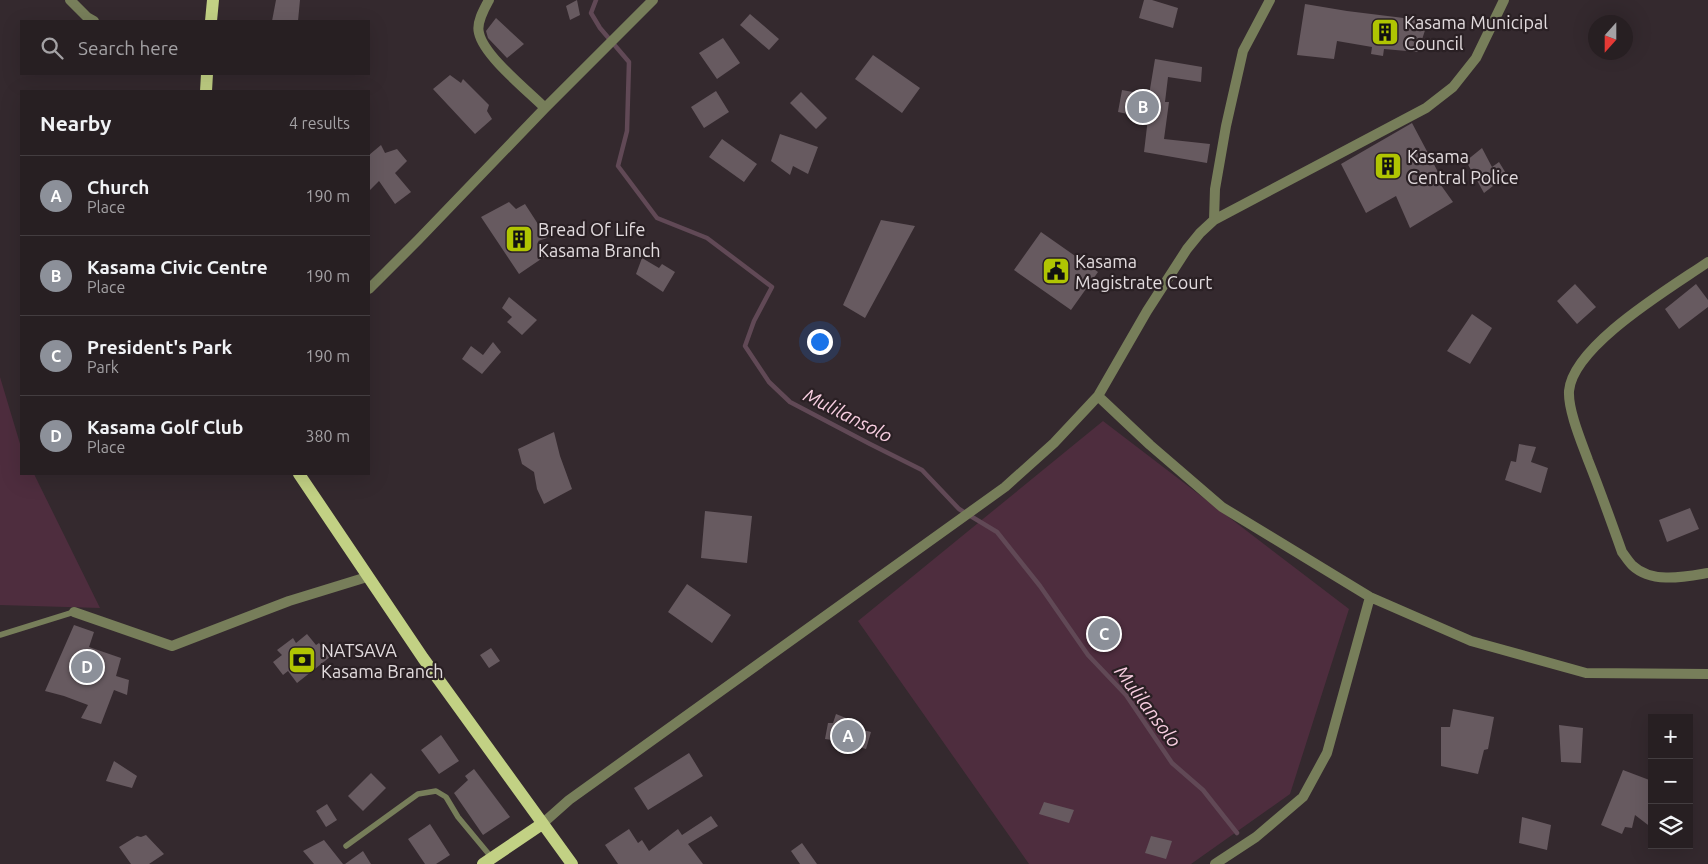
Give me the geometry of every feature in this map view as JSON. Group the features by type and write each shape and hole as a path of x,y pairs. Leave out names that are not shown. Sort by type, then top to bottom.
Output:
{"main road":[{"path":"211,20 213,0"},
{"path":"206,90 207,75"},
{"path":"300,475 423,658 572,864"},
{"path":"487,861 542,824"}],"street":[{"path":"70,0 86,17 92,20"},
{"path":"489,0 479,24 478,32 484,46 544,108"},
{"path":"370,288 544,108 653,0"},
{"path":"1214,220 1217,180 1226,126 1243,51 1270,0"},
{"path":"542,824 570,800 1005,487 1054,443 1098,396 1147,311 1187,249 1200,233 1214,220 1426,108 1453,87 1476,58 1504,0"},
{"path":"1708,262 1631,315 1599,342 1576,369 1569,390 1573,420 1622,552 1632,565 1647,574 1675,578 1708,573"},
{"path":"1098,396 1150,445 1222,507 1370,598 1471,641 1586,673 1708,674"},
{"path":"74,612 172,646 289,601 367,577"},
{"path":"1215,864 1256,837 1304,797 1327,753 1370,598"}],"lane":[{"path":"0,634 74,612"},
{"path":"346,846 418,794 436,791 446,797 487,861"}],"shaded area":[{"path":"0,377 20,444 20,475 34,475 100,608 0,605"},
{"path":"1103,421 1349,609 1290,794 1191,864 1029,864 858,621"}],"building":[{"path":"276,0 300,0 298,20 272,20"},
{"path":"577,0 580,15 570,20 566,6"},
{"path":"1144,0 1152,0 1178,8 1173,28 1139,18"},
{"path":"1305,4 1428,21 1418,52 1384,49 1383,56 1371,54 1372,47 1337,41 1334,59 1297,55"},
{"path":"750,14 779,39 769,50 740,25"},
{"path":"496,18 524,44 507,58 488,38 486,31"},
{"path":"723,38 740,63 717,79 699,53"},
{"path":"873,55 920,88 902,113 855,79"},
{"path":"1155,59 1202,67 1201,82 1168,77 1165,102 1169,102 1164,139 1210,144 1207,163 1144,152 1148,118 1118,112 1122,90 1149,95"},
{"path":"450,75 461,83 463,79 489,105 487,111 492,119 475,134 433,89"},
{"path":"716,91 729,112 704,128 691,107"},
{"path":"801,92 827,118 816,129 790,103"},
{"name":"Kasama Central Police","path":"1412,123 1438,172 1433,174 1453,202 1410,228 1396,196 1366,213 1341,164"},
{"path":"780,134 818,147 808,174 793,166 790,175 771,161"},
{"path":"722,139 757,164 744,182 709,157"},
{"path":"381,145 385,153 397,149 407,161 395,173 411,192 395,204 379,181 370,190 370,154"},
{"path":"1482,148 1492,167 1499,162 1507,175 1484,193 1466,161"},
{"name":"Bread Of Life Kasama Branch","path":"509,202 516,209 525,204 547,238 538,241 547,255 519,274 481,217"},
{"path":"881,220 915,226 865,318 843,305"},
{"name":"Kasama Magistrate Court","path":"1041,232 1098,272 1071,310 1014,270"},
{"path":"642,258 659,268 662,264 675,272 663,292 636,274"},
{"path":"1575,284 1596,307 1577,324 1557,301"},
{"path":"1696,284 1708,300 1708,307 1679,329 1665,309"},
{"path":"509,297 537,320 522,335 507,322 512,317 502,308"},
{"path":"1472,314 1492,328 1470,364 1447,351"},
{"path":"493,342 501,352 482,374 462,359 471,346 483,355"},
{"path":"554,432 560,456 572,489 544,504 537,489 534,472 522,464 518,449"},
{"path":"1519,444 1536,447 1531,462 1548,468 1541,493 1505,480 1511,461 1516,462"},
{"path":"1690,508 1699,529 1667,542 1659,520"},
{"path":"705,511 752,516 747,563 701,558"},
{"path":"687,584 731,615 712,643 668,612"},
{"path":"74,625 94,632 89,647 121,658 116,676 129,680 127,695 114,690 101,724 81,718 88,705 45,691"},
{"name":"NATSAVA Kasama Branch","path":"307,634 316,645 319,643 330,657 297,683 288,671 283,675 273,662 282,655 277,650 293,638 296,643"},
{"path":"491,648 500,661 489,668 480,655"},
{"path":"1453,709 1494,717 1488,749 1484,750 1478,774 1441,766 1441,727 1450,727"},
{"path":"836,714 846,718 844,725 871,732 866,749 825,739 828,723 833,723"},
{"path":"1559,725 1583,728 1581,763 1561,762"},
{"path":"441,735 459,761 439,774 421,750"},
{"path":"689,753 703,776 648,810 634,788"},
{"path":"114,761 137,776 132,788 106,781"},
{"path":"474,769 510,817 483,835 454,793 468,780 465,776"},
{"path":"1623,770 1648,779 1648,825 1635,815 1632,828 1625,827 1622,834 1601,825"},
{"path":"371,773 386,788 363,811 348,796"},
{"path":"1044,802 1074,810 1069,823 1039,814"},
{"path":"327,804 337,820 326,827 316,811"},
{"path":"711,816 718,826 688,844 703,864 618,864 605,845 629,829 638,843 642,840 649,851 678,829 682,835"},
{"path":"1522,817 1551,825 1547,850 1519,843"},
{"path":"430,824 450,855 436,864 425,864 408,839"},
{"path":"146,835 164,854 149,864 131,864 119,847 137,836"},
{"path":"1151,836 1172,841 1166,859 1145,853"},
{"path":"324,840 343,864 314,864 303,851"},
{"path":"802,843 817,864 800,864 791,851"},
{"path":"363,851 371,864 345,864"}],"waterway":[{"name":"Mulilansolo","path":"596,0 591,13 600,28 629,62 627,131 618,166 657,218 707,238 772,287 754,321 745,346 769,382 790,402 922,470 959,509 997,532 1040,586 1088,655 1126,695 1172,763 1203,790 1237,833"}],"place":[{"name":"Kasama Municipal Council","path":"1385,32"},
{"name":"Kasama Civic Centre","path":"1143,107"},
{"name":"Kasama Central Police","path":"1388,166"},
{"name":"Bread Of Life Kasama Branch","path":"519,239"},
{"name":"Kasama Magistrate Court","path":"1056,271"},
{"name":"President's Park","path":"1104,634"},
{"name":"NATSAVA Kasama Branch","path":"302,660"},
{"name":"Kasama Golf Club","path":"87,667"},
{"name":"Church","path":"848,736"}]}
